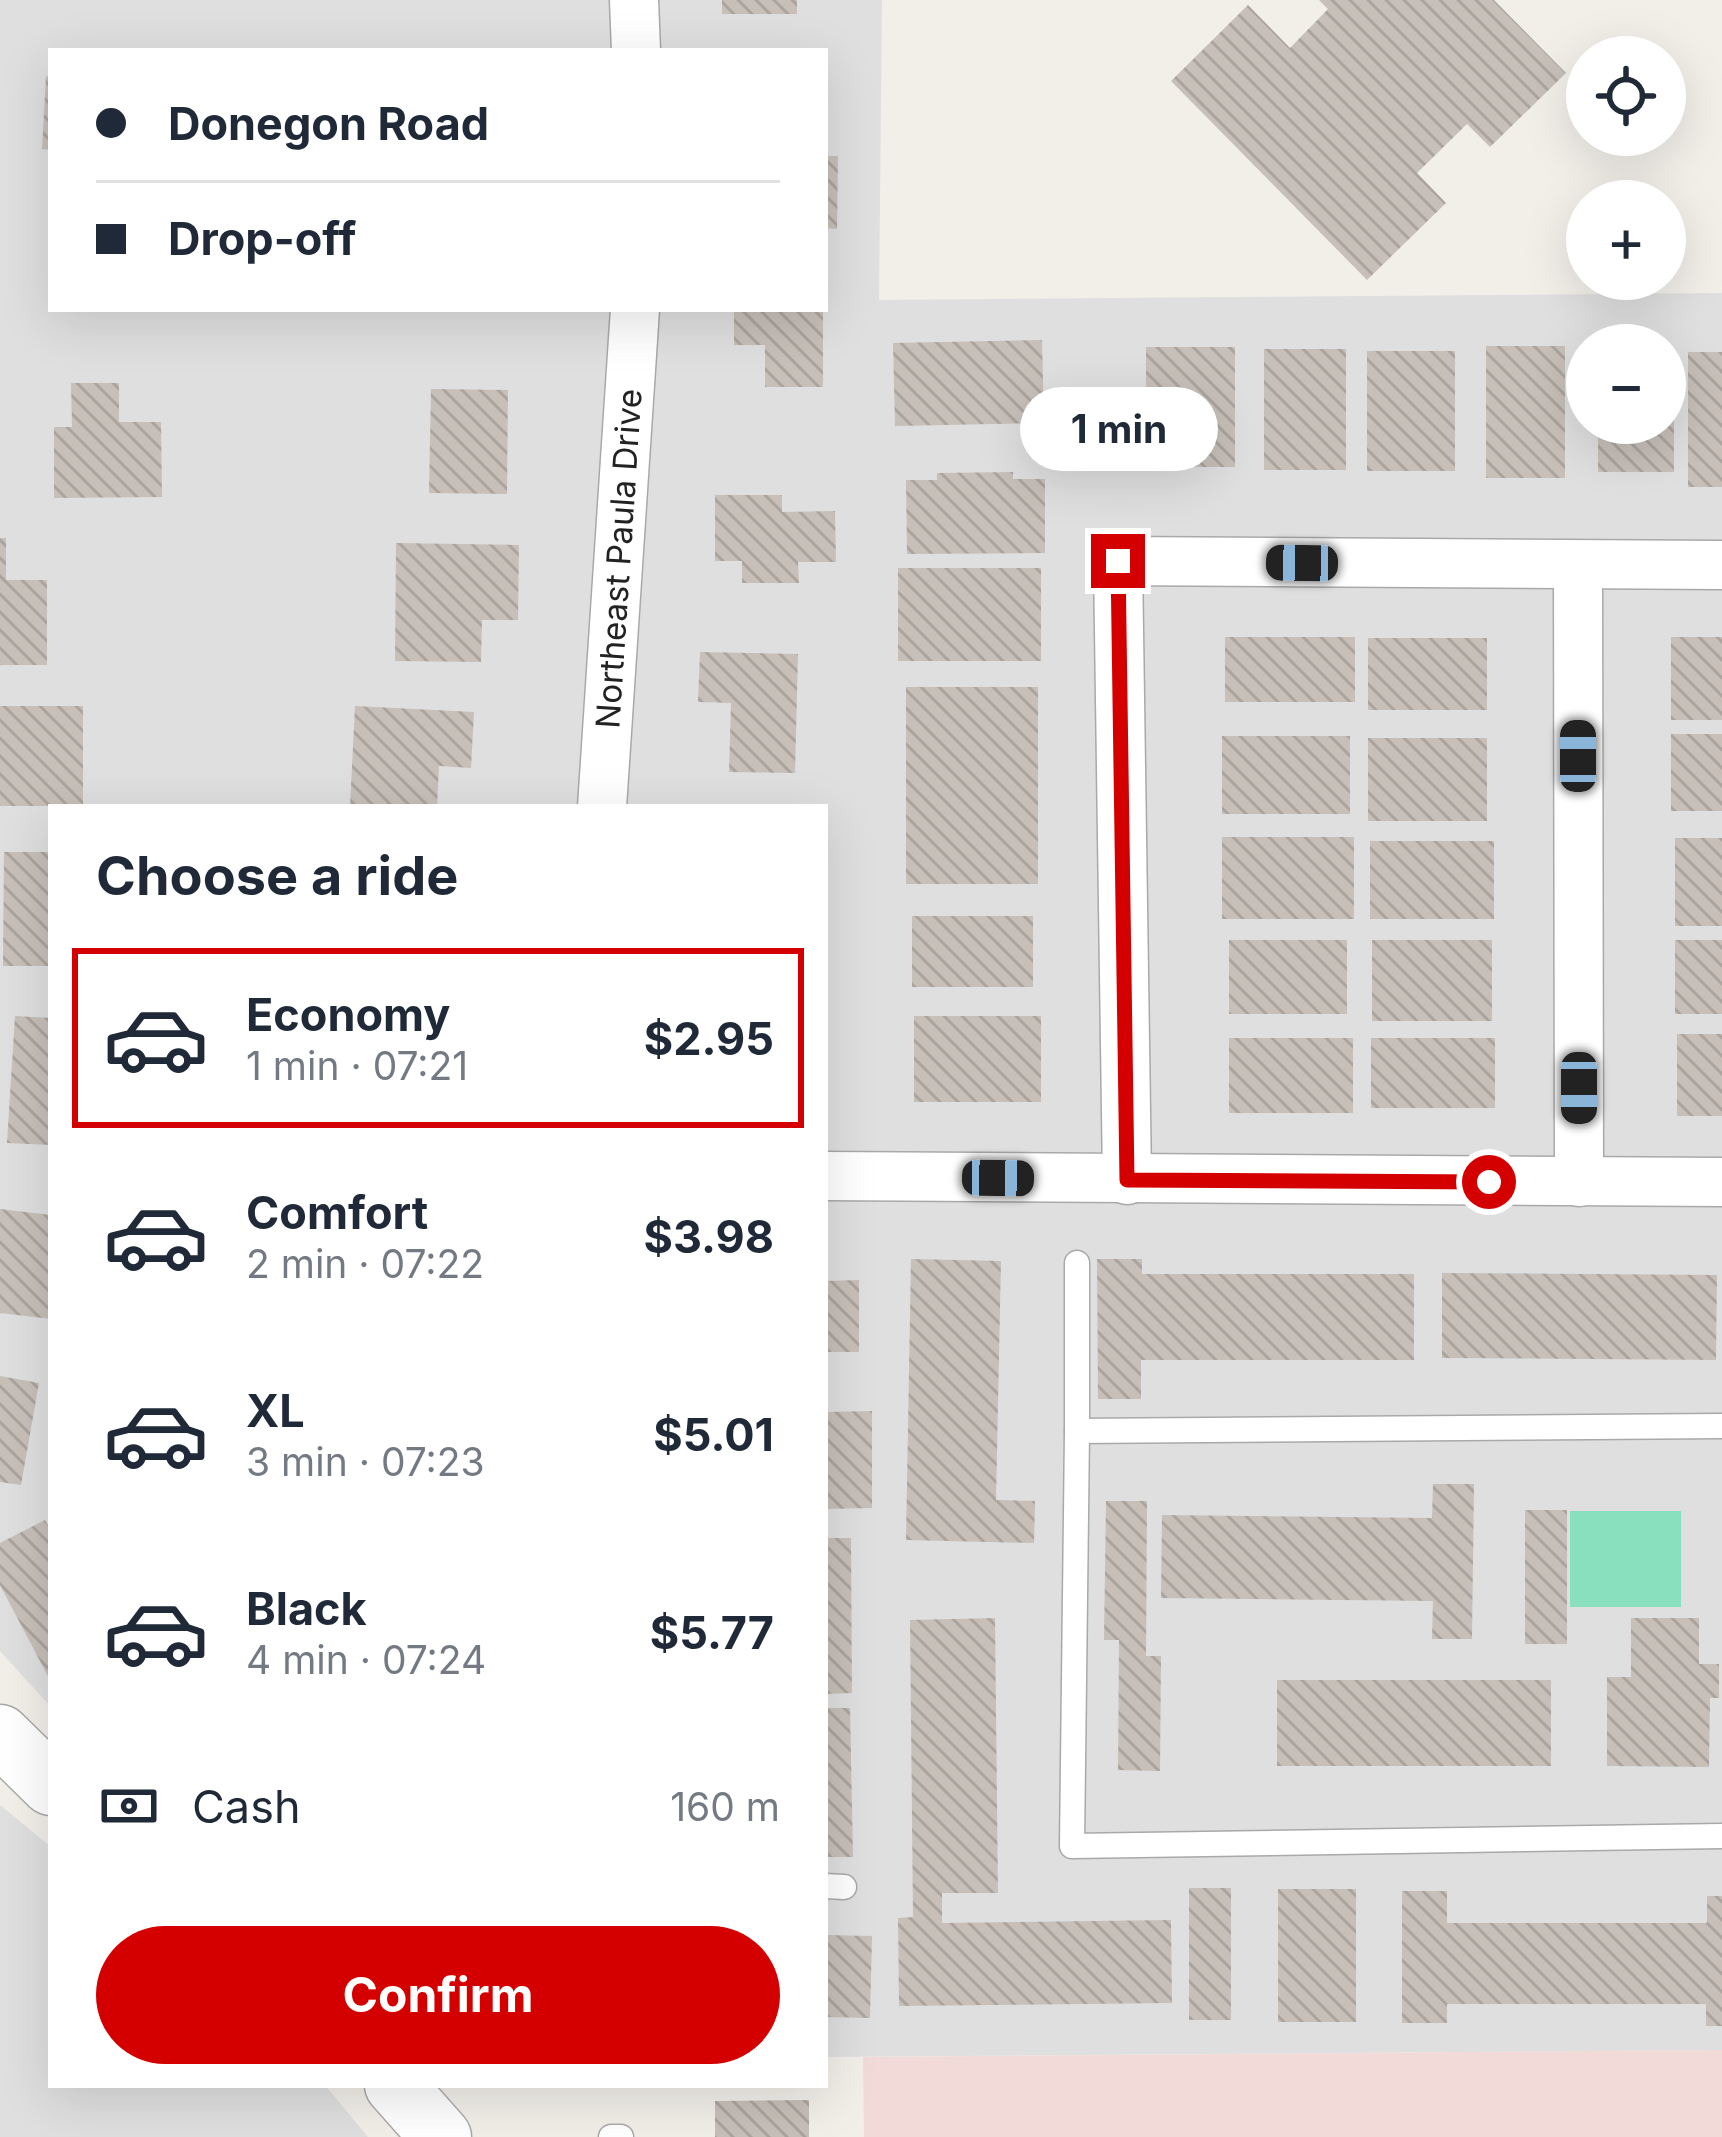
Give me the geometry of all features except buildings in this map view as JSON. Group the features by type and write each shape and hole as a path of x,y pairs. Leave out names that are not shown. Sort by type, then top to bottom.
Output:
{"street":[{"path":"634,0 636,48"},
{"name":"Northeast Paula Drive","path":"602,804 635,312"},
{"path":"1127,1180 1118,561 1722,565"},
{"path":"1578,566 1579,1182"},
{"path":"828,1176 1722,1182"},
{"path":"0,1735 48,1782"},
{"path":"398,2088 441,2137"}],"lane":[{"path":"1077,1263 1072,1846 1722,1836"},
{"path":"1077,1431 1722,1426"},
{"path":"611,2137 621,2137"}],"shaded area":[{"path":"0,0 882,0 879,300 1566,294 1566,300 1686,300 1686,293 1722,293 1722,2050 828,2057 828,804 48,804 48,1704 0,1651"},
{"path":"0,1805 48,1845 48,2088 327,2088 368,2137 0,2137"},
{"path":"1722,2050 1722,2137 864,2137 863,2057"}],"green space":[{"path":"1570,1511 1681,1511 1681,1607 1570,1607"}],"route":[{"path":"1118,561 1127,1180 1489,1182"}]}
